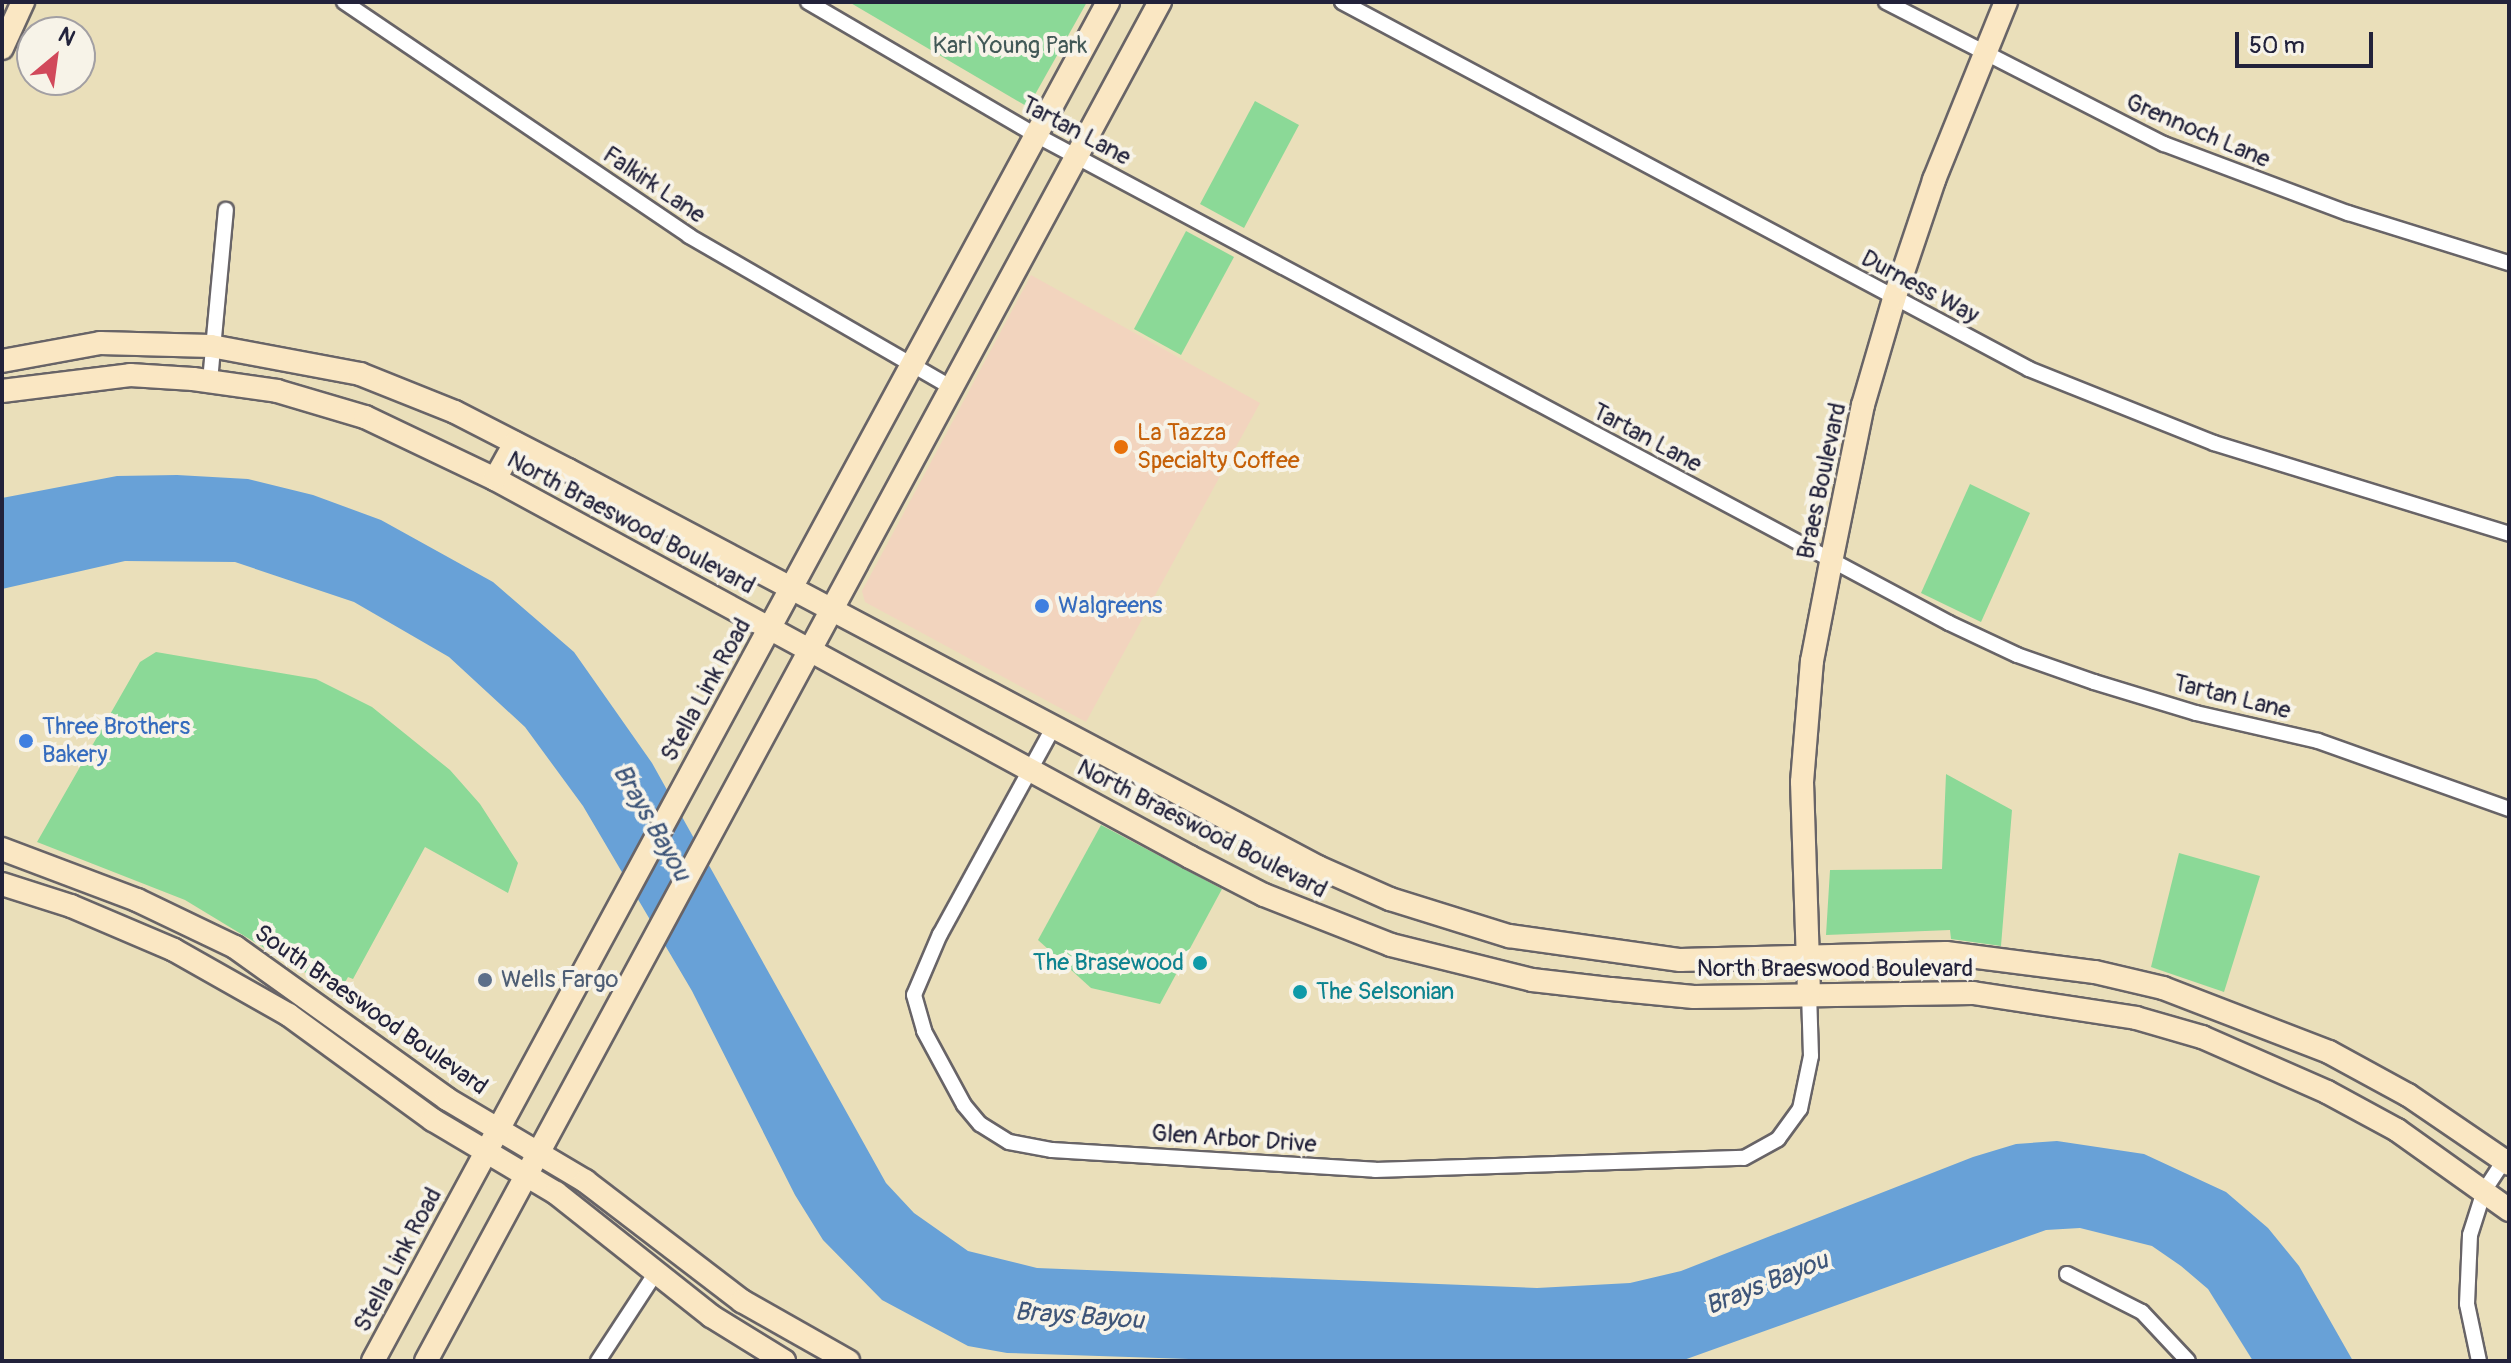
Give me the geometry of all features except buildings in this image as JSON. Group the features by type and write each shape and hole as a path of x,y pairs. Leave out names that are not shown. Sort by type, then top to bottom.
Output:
{"main road":[{"path":"2,48 23,2"},
{"name":"Stella Link Road","path":"373,1361 1108,2"},
{"path":"426,1361 723,817 1160,2"},
{"name":"Braes Boulevard","path":"1809,993 1802,782 1812,661 1831,562 1863,405 1894,299 1934,180 2006,2"},
{"name":"North Braeswood Boulevard","path":"2,361 100,343 211,346 360,374 515,443 1318,867 1390,899 1482,930 1680,960 1946,953 2021,960 2095,972 2218,1007 2329,1052 2408,1095 2508,1159"},
{"name":"North Braeswood Boulevard","path":"2,391 130,375 210,381 321,402 495,479 1264,895 1391,945 1492,972 1694,997 1973,993 2051,1002 2207,1039 2327,1092 2397,1130 2509,1210"},
{"path":"495,479 515,443"},
{"name":"South Braeswood Boulevard","path":"2,849 137,900 235,947 359,1032 447,1099 539,1151 742,1301 848,1361"},
{"name":"South Braeswood Boulevard","path":"2,884 122,927 231,980 340,1049 433,1120 527,1174 657,1271 711,1316 784,1361"},
{"path":"122,927 137,900"},
{"path":"1482,930 1492,972"},
{"path":"2207,1039 2218,1007"},
{"path":"340,1049 359,1032"}],"street":[{"name":"Falkirk Lane","path":"344,2 689,236 951,387"},
{"name":"Tartan Lane","path":"808,2 1076,157 1831,562 2017,655 2196,713 2318,741 2509,809"},
{"name":"Durness Way","path":"1342,2 2029,369 2214,443 2509,534"},
{"name":"Grennoch Lane","path":"1886,2 1985,56 2164,144 2254,181 2509,263"},
{"path":"210,381 226,210"},
{"name":"Glen Arbor Drive","path":"1053,728 940,934 914,995 929,1043 964,1105 980,1124 1009,1142 1052,1150 1375,1170 1744,1158 1778,1139 1800,1109 1811,1056 1809,993"},
{"path":"2479,1361 2467,1304 2466,1269 2484,1191 2508,1159"},
{"path":"598,1361 657,1271"},
{"path":"2067,1274 2142,1312 2188,1361"}],"shaded area":[{"path":"1031,275 1260,403 1086,722 865,602 862,591"}],"green space":[{"name":"Karl Young Park","path":"849,2 1087,2 1028,107"},
{"path":"1255,101 1299,125 1244,228 1200,204"},
{"path":"1186,231 1234,257 1181,355 1134,329"},
{"path":"1970,484 2030,513 1981,622 1921,593"},
{"path":"156,652 316,679 372,707 450,770 480,804 518,863 508,893 425,847 353,979 348,977 339,993 185,900 37,842 140,662"},
{"path":"1946,774 2012,810 2001,946 1951,939 1950,930 1826,935 1830,870 1942,869"},
{"path":"1101,825 1222,889 1160,1004 1091,988 1038,940"},
{"path":"2179,853 2260,876 2224,992 2151,967"}],"water":[{"name":"Brays Bayou","path":"117,476 248,479 313,495 381,520 493,582 574,652 652,763 886,1183 914,1213 968,1251 1037,1268 1537,1288 1630,1283 1681,1271 1973,1157 2016,1144 2057,1141 2144,1154 2226,1192 2268,1228 2299,1266 2353,1361 2253,1361 2208,1289 2181,1266 2152,1246 2080,1228 2046,1230 1681,1361 1249,1361 1007,1353 968,1346 882,1300 823,1240 795,1195 692,991 583,806 525,727 449,657 354,602 235,562 125,561 2,589 2,498"}],"place":[{"name":"La Tazza Specialty Coffee","path":"1121,447"},
{"name":"Walgreens","path":"1042,606"},
{"name":"Three Brothers Bakery","path":"26,741"},
{"name":"The Brasewood","path":"1200,963"},
{"name":"Wells Fargo","path":"485,980"},
{"name":"The Selsonian","path":"1300,992"}]}
